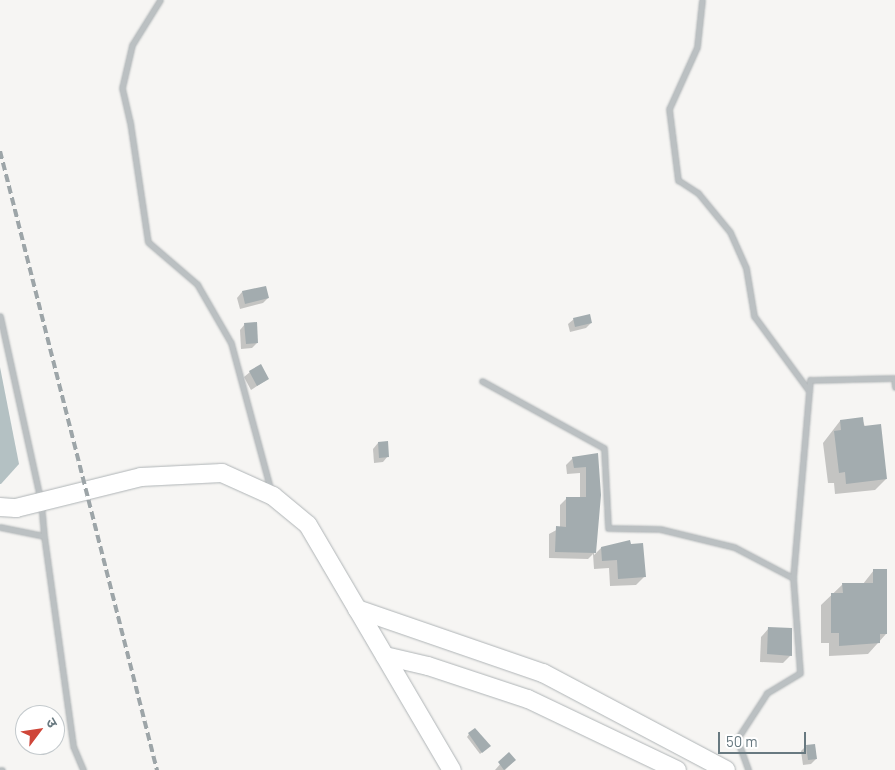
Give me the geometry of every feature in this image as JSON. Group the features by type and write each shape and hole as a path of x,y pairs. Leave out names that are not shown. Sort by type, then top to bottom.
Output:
{"main road":[{"path":"0,507 16,508 141,477 222,473 273,496 308,525 452,770"},
{"path":"357,608 543,673 726,770"},
{"path":"384,656 428,666 528,699 677,770"}],"street":[{"path":"160,0 132,45 122,88 130,122 148,242 196,284 231,342 273,496"},
{"path":"702,0 698,47 669,109 678,180 698,193 730,232 746,268 754,316 809,391"},
{"path":"0,316 42,502 44,536 73,746 83,770"},
{"path":"748,770 737,739 767,693 800,673 793,578 810,380 894,378 895,387"},
{"path":"482,381 604,448 608,528 660,529 734,547 793,578"},
{"path":"0,527 44,536"}],"shaded area":[{"path":"0,367 19,464 1,484 0,484"}],"building":[{"path":"266,286 269,298 245,304 242,291"},
{"path":"590,314 592,323 575,327 573,318"},
{"path":"257,322 258,343 246,344 244,323"},
{"path":"261,364 269,379 257,386 249,371"},
{"path":"863,417 864,426 881,424 887,479 846,484 845,472 839,473 834,431 841,430 840,420"},
{"path":"388,441 389,457 379,458 378,442"},
{"path":"598,453 601,495 596,553 555,552 556,526 566,527 566,497 586,497 586,467 574,468 572,457"},
{"path":"630,540 631,544 643,543 646,577 618,579 617,560 602,561 601,547"},
{"path":"873,569 887,569 887,634 880,634 880,643 839,646 839,633 831,633 831,593 843,593 842,583 873,583"},
{"path":"768,627 792,628 792,656 767,654"},
{"path":"475,728 491,746 482,753 468,733"},
{"path":"815,744 817,759 808,760 806,745"},
{"path":"509,752 516,760 504,770 498,762"}],"railway":[{"path":"0,151 157,770"}]}
